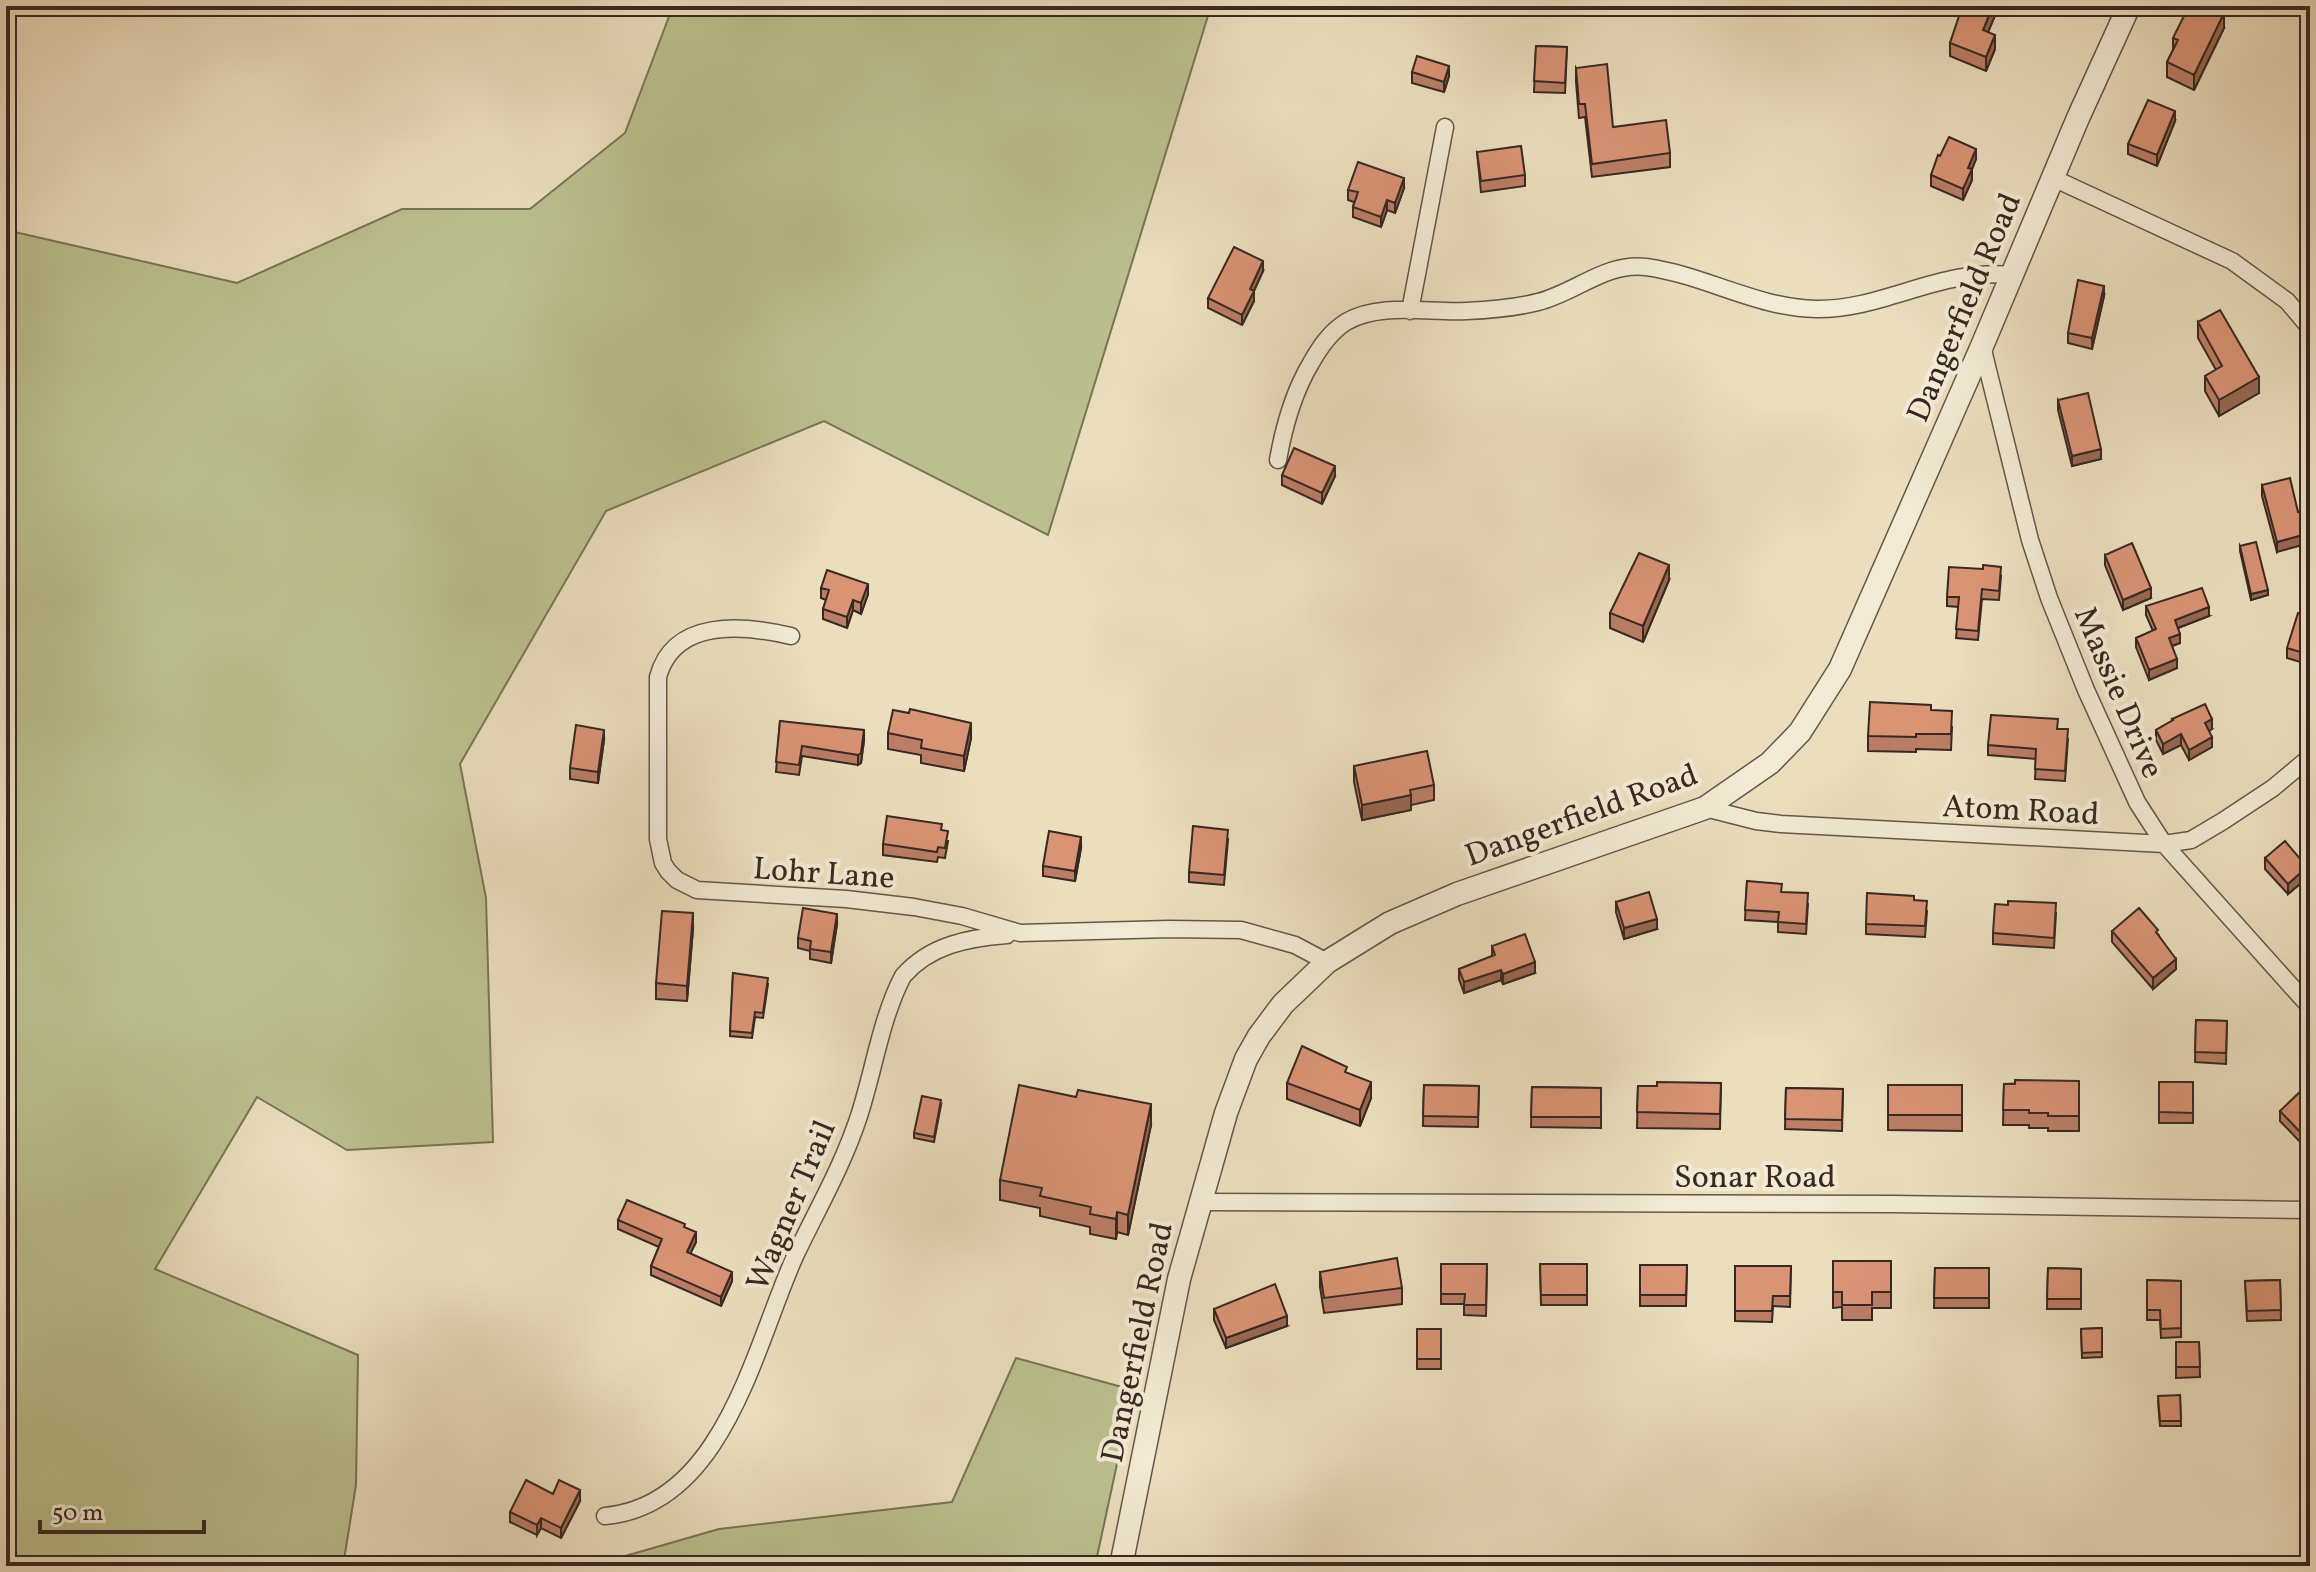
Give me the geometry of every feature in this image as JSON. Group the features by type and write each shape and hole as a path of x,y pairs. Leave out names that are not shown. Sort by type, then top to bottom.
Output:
{"street":[{"name":"Dangerfield Road","path":"1121,1566 1179,1279 1226,1113 1246,1059 1259,1036 1283,1004 1327,962 1390,923 1457,894 1705,808 1770,763 1800,732 1840,669 2129,6"},
{"path":"1410,311 1445,127"},
{"path":"2053,178 2232,261 2287,301 2310,328"},
{"path":"1278,460 1286,421 1303,376 1331,334 1354,318 1389,311 1465,311 1537,303 1611,270 1628,267 1665,271 1788,308 1820,309 1849,306 1973,274 2012,275"},
{"name":"Massie Drive","path":"1982,346 2030,540 2049,598 2119,766 2164,844 2310,1007"},
{"name":"Lohr Lane","path":"791,636 743,627 724,628 685,640 662,661 658,677 657,823 663,863 677,880 697,890 846,899 914,907 962,916 1020,933 1241,930 1273,937 1327,962"},
{"name":"Atom Road","path":"1705,808 1781,824 2164,844 2191,840 2273,788 2310,757"},
{"name":"Wagner Trail","path":"605,1516 639,1509 660,1499 677,1485 712,1442 735,1404 755,1365 795,1256 840,1168 903,976 912,965 941,948 974,938 1020,933"},
{"name":"Sonar Road","path":"1200,1202 1893,1204 2310,1210"}],"green space":[{"path":"673,6 1211,6 1048,535 824,421 606,511 460,764 486,898 493,1142 347,1150 257,1097 155,1269 358,1355 356,1485 343,1566 6,1566 6,230 237,283 402,209 530,209 625,133"},
{"path":"1016,1358 1133,1390 1095,1566 606,1566 615,1559 719,1529 952,1502"}],"building":[{"path":"1993,6 1983,30 1995,35 1986,57 1950,43 1962,7"},
{"path":"2189,6 2211,6 2224,13 2194,75 2167,62 2178,40 2173,38"},
{"path":"1536,46 1567,47 1565,83 1534,81"},
{"path":"1417,56 1449,66 1444,82 1412,72"},
{"path":"1607,64 1613,127 1666,120 1670,153 1592,164 1585,104 1579,104 1576,68"},
{"path":"2148,100 2175,111 2157,155 2128,144"},
{"path":"1949,137 1976,149 1963,189 1931,175"},
{"path":"1521,146 1525,175 1481,181 1477,152"},
{"path":"1358,162 1404,178 1395,203 1387,200 1381,217 1353,207 1358,192 1348,190"},
{"path":"1234,247 1263,261 1250,289 1254,291 1242,315 1208,298"},
{"path":"2078,280 2104,286 2092,338 2068,333"},
{"path":"2220,310 2259,377 2219,400 2205,376 2222,366 2198,322"},
{"path":"2088,393 2101,449 2072,456 2058,400"},
{"path":"1294,448 1335,466 1322,493 1282,475"},
{"path":"2290,478 2298,512 2307,510 2310,533 2277,542 2262,485"},
{"path":"2256,542 2268,590 2251,594 2240,546"},
{"path":"2132,543 2151,588 2123,600 2105,555"},
{"path":"1639,553 1669,565 1643,626 1610,613"},
{"path":"1983,565 2001,567 1999,591 1982,589 1978,631 1956,629 1959,597 1947,597 1949,567 1983,569"},
{"path":"827,570 868,584 861,603 853,600 847,617 823,609 829,590 821,588"},
{"path":"2202,588 2209,607 2175,620 2180,634 2169,638 2177,659 2149,670 2136,638 2156,629 2146,606"},
{"path":"2298,613 2310,617 2310,655 2287,648"},
{"path":"1870,702 1931,705 1931,710 1952,711 1951,734 1868,736"},
{"path":"2205,704 2212,719 2205,723 2212,737 2189,750 2181,734 2163,744 2156,730"},
{"path":"910,709 971,723 964,756 921,748 922,740 888,733 893,710 909,713"},
{"path":"1991,715 2058,719 2057,729 2068,729 2065,771 2035,769 2036,749 1988,745"},
{"path":"780,721 864,730 861,753 802,746 799,765 776,762"},
{"path":"576,725 604,730 598,772 570,768"},
{"path":"1427,751 1434,785 1410,790 1411,795 1362,805 1354,766"},
{"path":"887,816 942,824 941,830 948,831 945,848 938,847 937,852 883,844"},
{"path":"1193,826 1228,830 1224,875 1189,872"},
{"path":"1049,831 1081,837 1075,871 1043,866"},
{"path":"2285,841 2307,867 2288,884 2265,858"},
{"path":"1747,881 1782,884 1781,892 1808,893 1806,924 1778,922 1779,912 1745,910"},
{"path":"1649,892 1657,919 1624,928 1616,902"},
{"path":"1867,893 1914,896 1914,900 1927,901 1925,926 1866,924"},
{"path":"2008,901 2056,903 2054,938 1993,933 1995,904 2008,905"},
{"path":"803,908 837,914 831,952 810,949 811,941 798,938"},
{"path":"2139,908 2158,930 2156,932 2176,959 2153,978 2112,931"},
{"path":"662,911 693,913 687,986 656,983"},
{"path":"1525,934 1535,962 1503,974 1501,970 1464,982 1459,969 1495,955 1492,946"},
{"path":"733,973 768,978 763,1013 755,1012 752,1033 730,1031"},
{"path":"2196,1020 2227,1021 2226,1053 2195,1052"},
{"path":"1302,1046 1347,1067 1345,1072 1371,1082 1360,1110 1287,1083"},
{"path":"2015,1080 2079,1081 2079,1116 2048,1116 2048,1113 2029,1113 2029,1110 2003,1110 2004,1084 2015,1084"},
{"path":"1657,1082 1721,1083 1720,1114 1637,1112 1638,1086 1657,1086"},
{"path":"2159,1082 2193,1082 2193,1113 2159,1112"},
{"path":"1019,1085 1076,1097 1078,1090 1151,1104 1128,1215 1117,1212 1116,1219 1090,1214 1091,1207 1040,1196 1042,1188 1000,1180"},
{"path":"1424,1085 1479,1086 1478,1117 1423,1116"},
{"path":"1888,1085 1962,1085 1962,1115 1888,1115"},
{"path":"1532,1087 1601,1088 1601,1117 1531,1117"},
{"path":"2305,1087 2310,1093 2310,1124 2301,1133 2280,1111"},
{"path":"1786,1088 1843,1089 1842,1120 1785,1119"},
{"path":"922,1096 941,1100 934,1137 914,1133"},
{"path":"627,1200 685,1224 684,1227 696,1232 687,1252 732,1272 721,1297 651,1266 662,1239 618,1220"},
{"path":"1397,1258 1402,1288 1324,1298 1320,1272"},
{"path":"1833,1261 1891,1261 1891,1292 1872,1292 1872,1305 1842,1305 1842,1292 1833,1292"},
{"path":"1441,1264 1487,1264 1486,1305 1464,1305 1465,1294 1441,1294"},
{"path":"1540,1264 1587,1264 1587,1295 1541,1295"},
{"path":"1640,1265 1687,1265 1686,1295 1640,1295"},
{"path":"1735,1266 1791,1266 1790,1296 1773,1296 1772,1311 1735,1311"},
{"path":"1935,1268 1989,1268 1989,1298 1934,1298"},
{"path":"2048,1268 2081,1269 2081,1299 2047,1299"},
{"path":"2147,1280 2181,1281 2181,1328 2161,1329 2160,1310 2147,1310"},
{"path":"2280,1280 2281,1310 2247,1311 2245,1281"},
{"path":"1275,1284 1287,1316 1226,1338 1214,1309"},
{"path":"2102,1328 2102,1352 2082,1353 2081,1329"},
{"path":"1417,1329 1441,1329 1441,1359 1417,1359"},
{"path":"2176,1342 2199,1342 2200,1367 2176,1367"},
{"path":"2180,1395 2181,1421 2160,1421 2158,1396"},
{"path":"526,1480 553,1494 559,1480 580,1490 561,1528 541,1518 537,1525 510,1512"}]}
